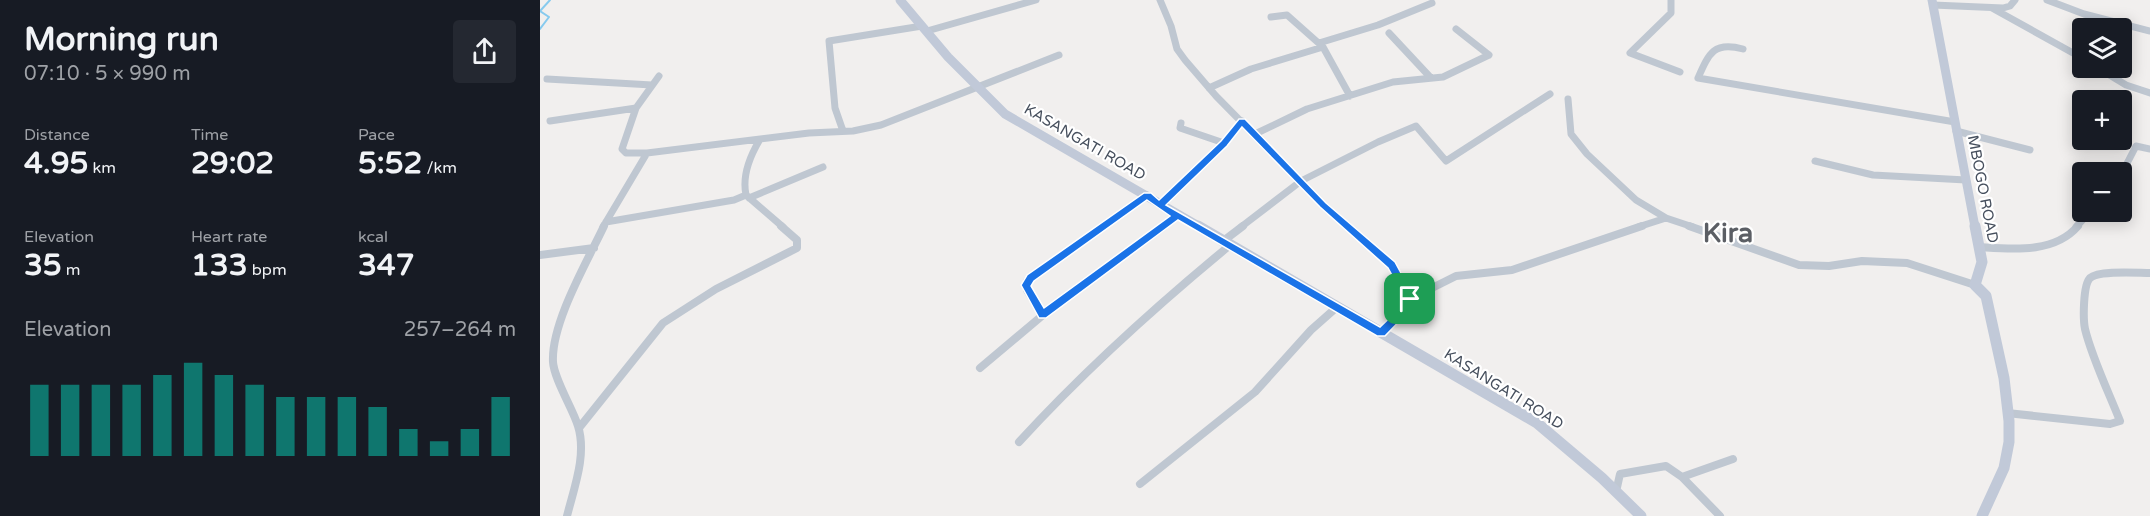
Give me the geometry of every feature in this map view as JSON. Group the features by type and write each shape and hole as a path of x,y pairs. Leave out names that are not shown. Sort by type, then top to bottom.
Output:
{"street":[{"name":"KASANGATI ROAD","path":"900,0 948,57 1005,114 1147,195 1177,216 1537,423 1563,443 1641,516"},
{"path":"843,131 836,108 829,41 925,28 1036,0"},
{"path":"1160,0 1171,26 1177,49 1209,88 1323,205 1392,265 1410,299 1410,304 1381,333"},
{"path":"1671,0 1671,13 1630,54 1680,72"},
{"path":"1932,3 1967,4 1992,8 2007,7 2015,0"},
{"path":"2047,0 2084,14 2150,31"},
{"path":"1209,88 1251,69 1378,25 1432,3"},
{"name":"MBOGO ROAD","path":"1932,3 1982,262 1975,285"},
{"path":"1992,8 2072,52"},
{"path":"1271,17 1287,15 1321,45 1350,96"},
{"path":"1255,134 1307,109 1393,82 1431,78 1456,72 1489,55 1456,29"},
{"path":"1389,33 1431,78"},
{"path":"1743,50 1728,46 1709,52 1698,78 1955,126 2030,150"},
{"path":"659,76 636,108 622,149 626,153 648,153 759,141 881,125 1059,56"},
{"path":"2116,78 2150,93"},
{"path":"547,79 652,85"},
{"path":"1019,442 1048,409 1134,326 1301,181 1378,142 1416,126 1446,161 1550,94"},
{"path":"1568,99 1571,134 1587,154 1636,200 1666,218 1799,265 1829,266 1862,261 1907,263 1975,285 1986,296 2007,412 2007,459 2000,481 1982,516"},
{"path":"550,121 636,108"},
{"path":"1160,206 1224,143 1242,121"},
{"path":"1181,123 1180,128 1224,143"},
{"path":"579,428 663,323 716,289 797,248 797,240 747,196 744,189 750,156 759,141"},
{"path":"2128,162 2136,146 2150,148"},
{"path":"567,516 581,457 579,428 552,357 556,335 606,222 648,153"},
{"path":"1815,161 1873,175 1966,180"},
{"path":"606,222 717,204 747,196 824,167"},
{"path":"1043,315 1027,290 1027,281 1147,195"},
{"path":"980,368 1043,315 1177,216"},
{"path":"1410,299 1456,276 1512,270 1666,218"},
{"path":"1979,247 2021,247 2053,243 2068,236 2081,222"},
{"path":"540,255 594,248"},
{"path":"2007,412 2110,424 2120,421 2085,328 2084,301 2087,283 2090,278 2100,274 2150,273"},
{"path":"1140,484 1255,392 1311,330 1337,307"},
{"path":"1682,477 1733,459"},
{"path":"1616,492 1620,474 1666,466 1682,477 1720,516"}],"waterway":[{"path":"540,29 549,17 540,11 550,0"}],"district":[{"name":"Kira","path":"1728,233"}],"route":[{"path":"1410,299 1392,265 1323,205 1242,121 1224,143 1160,206 1177,216 1043,315 1026,285 1031,278 1147,195 1160,206 1381,333 1410,304 1410,299"}]}
